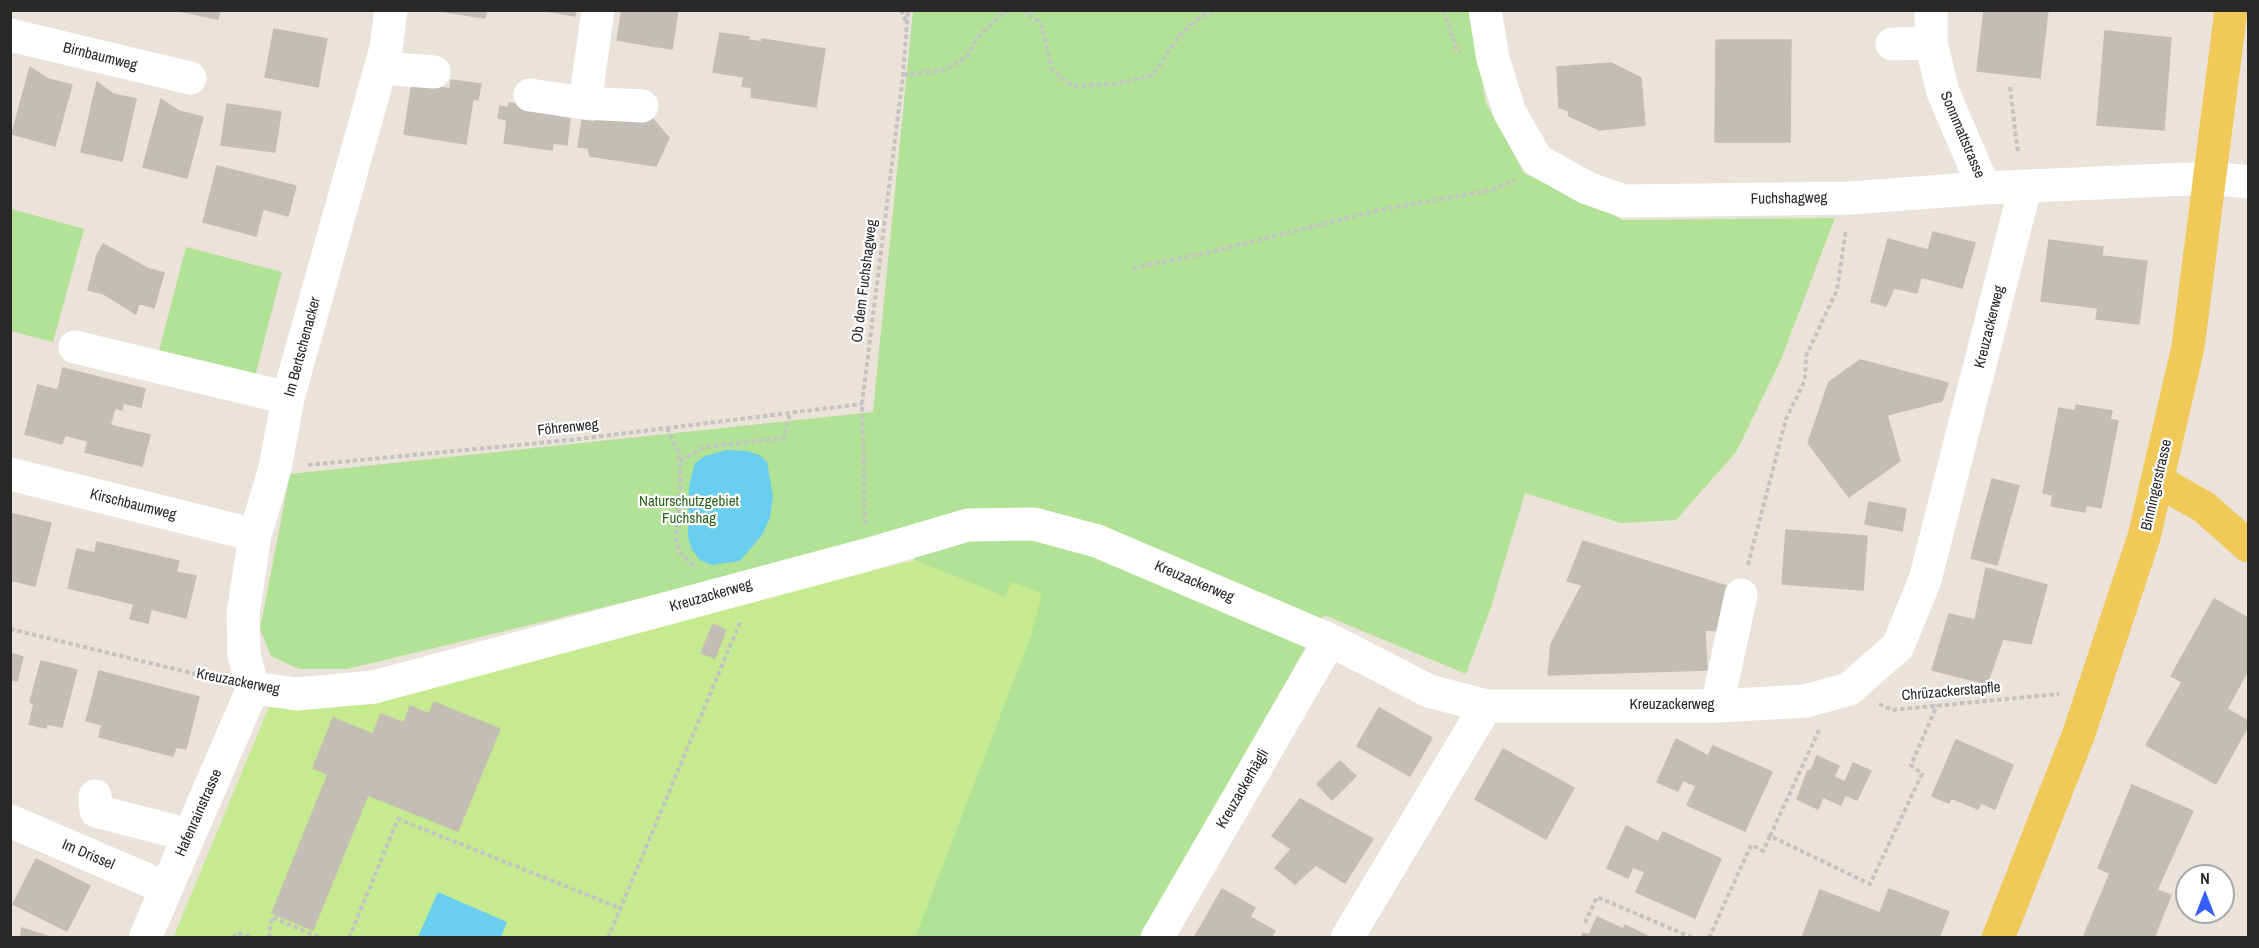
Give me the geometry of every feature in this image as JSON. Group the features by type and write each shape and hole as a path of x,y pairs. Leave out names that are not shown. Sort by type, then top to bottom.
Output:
{"main road":[{"name":"Binningerstrasse","path":"1998,938 2078,736 2134,570 2158,481 2188,347 2231,10"},
{"path":"2158,481 2204,507 2248,546"}],"street":[{"name":"Im Bertschenacker","path":"253,688 244,655 243,614 255,535 275,468 288,398 381,68 390,10"},
{"path":"585,103 598,10"},
{"name":"Fuchshagweg","path":"1485,10 1493,59 1510,113 1537,160 1587,188 1624,201 1851,198 1984,188 2211,178 2248,182"},
{"name":"Sonnmattstrasse","path":"1931,10 1931,43 1943,92 1984,188"},
{"name":"Birnbaumweg","path":"10,35 190,78"},
{"path":"1892,44 1931,43"},
{"path":"381,68 434,72"},
{"path":"530,95 585,103 642,106"},
{"name":"Kreuzackerweg","path":"253,688 297,693 374,687 866,555 969,525 1034,524 1097,541 1330,640 1430,691 1486,706 1717,705 1806,700 1818,697 1849,688 1898,646 1925,580 2023,188"},
{"path":"75,347 288,398"},
{"name":"Kirschbaumweg","path":"10,474 255,535"},
{"path":"1717,705 1743,585"},
{"name":"Kreuzackerhägli","path":"1157,938 1330,640"},
{"name":"Hafenrainstrasse","path":"144,938 253,688"},
{"path":"1347,938 1486,706"},
{"path":"94,796 96,812 189,835"},
{"name":"Im Drissel","path":"10,821 166,888"}],"path":[{"path":"901,10 907,23"},
{"name":"Ob dem Fuchshagweg","path":"866,555 862,404 903,75 908,10"},
{"path":"903,75 944,70 967,57 977,38 1004,12 1013,10"},
{"path":"1023,10 1041,23 1052,69 1066,82 1076,86 1115,84 1153,75 1179,36 1200,17 1217,10"},
{"path":"2010,87 2023,188"},
{"path":"1133,268 1210,252 1379,210 1492,190 1550,169"},
{"path":"1743,585 1786,419 1804,380 1806,356 1837,290 1851,198"},
{"name":"Föhrenweg","path":"275,468 558,441 862,404"},
{"path":"680,461 704,447 784,438 790,413"},
{"path":"667,428 678,451 680,461 681,479 676,541 678,548 687,560 711,576 725,592"},
{"path":"608,938 757,583"},
{"name":"Kreuzackerweg","path":"10,629 253,688"},
{"name":"Chrüzackerstapfle","path":"1849,688 1892,710 2060,693"},
{"path":"1708,938 1751,845 1763,851 1822,723 1818,697"},
{"path":"1770,836 1870,884 1922,774 1911,765 1937,705"},
{"path":"349,938 399,819 620,908"},
{"path":"1584,923 1597,897 1693,938"},
{"path":"269,938 272,917 320,938"},
{"path":"233,938 237,933 254,938"}],"green space":[{"name":"Naturschutzgebiet Fuchshag","path":"913,11 1469,11 1486,103 1524,173 1623,220 1835,218 1780,362 1736,452 1676,520 1621,523 1525,493 1490,610 1466,674 1324,615 1140,937 915,937 1032,632 1005,597 915,560 899,531 804,559 347,669 299,669 271,656 260,629 290,474 873,412"},
{"path":"11,209 84,229 53,342 11,331"},
{"path":"186,247 282,272 255,376 159,351"},
{"path":"915,560 1005,597 1011,582 1042,593 1032,632 915,937 173,938 269,707 375,704 490,668"}],"water":[{"path":"727,450 747,451 759,455 767,462 773,496 770,518 762,535 740,561 712,565 700,560 692,550 688,538 689,486 695,463 705,456"},
{"path":"438,892 507,922 501,937 418,937"}],"building":[{"path":"174,10 220,10 218,19"},
{"path":"433,10 487,10 485,18"},
{"path":"541,10 575,10 575,16"},
{"path":"622,10 651,10 646,45 617,40"},
{"path":"651,10 678,10 672,49 646,45"},
{"path":"1984,10 2048,10 2040,78 1977,71"},
{"path":"274,29 327,39 318,87 265,77"},
{"path":"2105,31 2171,38 2164,130 2097,125"},
{"path":"720,33 749,37 748,40 762,42 762,39 825,49 816,107 751,97 752,88 742,86 744,77 713,72"},
{"path":"1716,40 1791,40 1790,142 1715,142"},
{"path":"1611,63 1641,78 1645,125 1600,130 1569,116 1568,110 1559,108 1557,67"},
{"path":"30,67 48,79 72,85 55,146 12,134"},
{"path":"451,80 481,84 478,100 473,99 466,144 404,134 412,83 450,89"},
{"path":"97,82 113,94 136,99 122,161 81,152"},
{"path":"161,99 179,111 203,117 187,178 143,167"},
{"path":"509,103 558,110 559,117 570,119 567,145 553,143 552,150 504,143 507,120 498,118 500,106 508,108"},
{"path":"227,104 281,112 275,152 221,145"},
{"path":"608,113 653,119 669,138 656,166 590,156 588,148 578,147 582,120 594,122"},
{"path":"217,166 296,186 288,216 263,209 256,236 203,222"},
{"path":"1933,232 1975,243 1962,288 1921,277"},
{"path":"1888,239 1928,250 1917,293 1894,288 1886,306 1871,302"},
{"path":"2049,240 2103,247 2102,256 2147,261 2139,324 2096,319 2098,308 2041,301"},
{"path":"103,244 147,268 164,273 154,308 139,303 136,314 104,294 88,290 97,255"},
{"path":"1860,360 1948,383 1942,401 1887,415 1900,461 1849,497 1808,443 1829,382"},
{"path":"63,368 145,389 141,407 123,403 122,410 115,408 110,425 150,435 142,466 85,452 88,441 65,435 62,444 25,434 38,385 58,390"},
{"path":"2076,405 2112,411 2110,419 2118,421 2101,508 2086,505 2085,512 2051,506 2053,495 2043,493 2059,408 2075,411"},
{"path":"1992,479 2019,486 1997,565 1971,558"},
{"path":"1869,502 1906,509 1902,531 1865,524"},
{"path":"10,513 51,523 35,586 10,580"},
{"path":"1786,530 1867,536 1863,590 1782,584"},
{"path":"1583,541 1736,589 1724,631 1705,630 1707,670 1548,675 1551,644 1582,585 1567,581"},
{"path":"97,542 179,561 176,572 196,576 186,618 151,609 148,623 130,619 134,604 68,588 77,549 95,553"},
{"path":"1986,568 2047,585 2031,644 2003,639 1987,684 1932,670 1949,614 1975,620"},
{"path":"2214,599 2248,618 2248,670 2227,709 2248,721 2248,726 2216,784 2146,745 2182,682 2171,676"},
{"path":"713,624 726,630 715,658 701,653"},
{"path":"10,653 23,657 17,681 10,679"},
{"path":"41,661 77,670 62,727 47,724 46,728 29,724 34,704 30,702"},
{"path":"99,671 199,697 186,749 176,747 173,756 99,737 102,725 86,721"},
{"path":"434,702 500,729 458,831 368,795 313,930 272,913 328,774 313,768 333,718 373,734 381,714 404,723 410,706 429,714"},
{"path":"1379,708 1432,738 1410,776 1357,746"},
{"path":"1676,739 1708,756 1713,746 1772,772 1745,831 1687,805 1696,786 1683,780 1678,791 1657,782"},
{"path":"1956,740 2013,765 1995,809 1981,803 1978,809 1951,798 1949,803 1932,796"},
{"path":"1503,749 1574,788 1546,839 1475,799"},
{"path":"1817,756 1839,766 1834,777 1845,782 1853,763 1871,771 1857,800 1845,795 1841,805 1823,797 1818,809 1797,799 1808,770 1811,771"},
{"path":"1340,761 1356,776 1332,800 1317,784"},
{"path":"2132,785 2193,811 2157,890 2171,895 2154,938 2083,938 2110,873 2098,868"},
{"path":"1300,799 1373,839 1345,883 1316,865 1295,884 1275,868 1291,849 1272,836"},
{"path":"1626,826 1658,842 1663,832 1721,859 1695,918 1636,892 1645,872 1633,867 1628,878 1607,868"},
{"path":"36,859 90,886 67,931 13,904"},
{"path":"1222,889 1255,908 1250,917 1275,931 1271,938 1194,938"},
{"path":"1889,889 1949,912 1939,938 1802,938 1820,890 1880,913"},
{"path":"1597,917 1623,929 1625,925 1651,938 1581,938 1583,933 1589,935"},
{"path":"22,928 53,938 20,938"}]}
